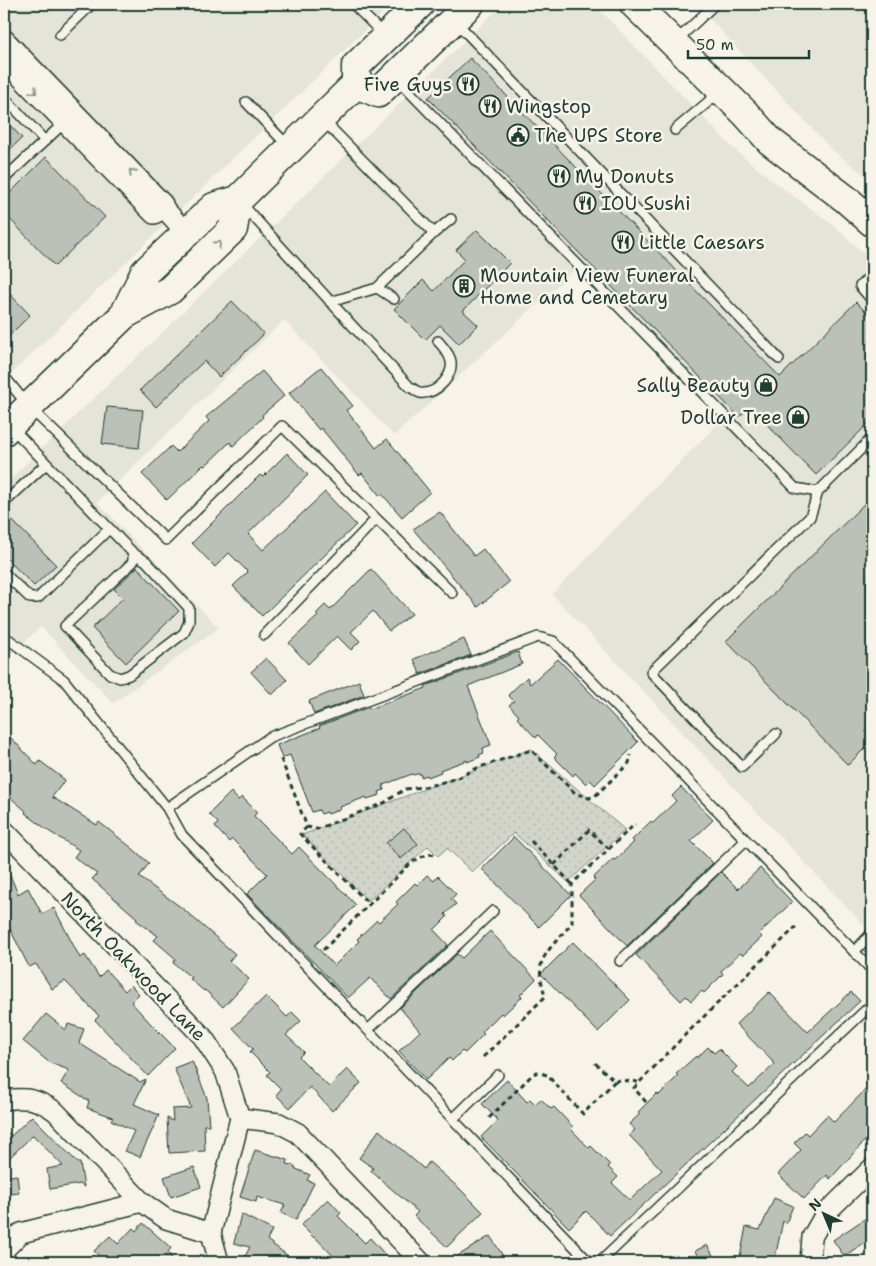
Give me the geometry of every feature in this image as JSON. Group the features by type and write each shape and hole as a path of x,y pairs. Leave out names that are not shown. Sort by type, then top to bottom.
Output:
{"main road":[{"path":"124,315 145,272 214,207 238,200 356,84 356,66 420,4"},
{"path":"634,4 770,141 847,200 872,222"},
{"path":"356,84 378,93 462,12"},
{"path":"7,428 124,315 170,290 233,229 238,200"}],"street":[{"path":"4,39 163,204 164,208 186,233"},
{"path":"4,60 154,214 164,208"},
{"name":"North Oakwood Lane","path":"4,830 203,1037 225,1071 240,1118"},
{"path":"4,1100 23,1097 42,1102 55,1111 142,1202 166,1219 211,1232"},
{"path":"219,1262 216,1257 211,1232 240,1118 279,1123 298,1133 421,1262"},
{"path":"810,1262 812,1236 825,1214 872,1168"},
{"path":"4,1253 21,1233 142,1202"}],"lane":[{"path":"60,34 92,4"},
{"path":"353,4 386,37"},
{"path":"673,44 715,4"},
{"path":"462,12 779,359"},
{"path":"395,77 795,488 818,492"},
{"path":"675,130 721,90"},
{"path":"4,97 45,141"},
{"path":"246,102 290,149"},
{"path":"321,118 434,233"},
{"path":"4,179 65,122"},
{"path":"238,200 410,387 420,393 430,391 440,385 451,370 450,359 446,350 438,341"},
{"path":"330,302 378,288 434,233 451,219"},
{"path":"872,274 860,286 872,300"},
{"path":"378,288 394,299"},
{"path":"4,376 29,407 166,540 282,426 452,593"},
{"path":"7,428 46,464 133,553 146,561 189,608 189,622 184,633 129,675 120,678 110,674 65,626 132,562 133,553"},
{"path":"776,734 742,767 651,672 810,517 818,492 872,438"},
{"path":"4,503 46,464"},
{"path":"264,635 376,519"},
{"path":"4,573 30,598 38,598 110,529"},
{"path":"4,636 64,680 167,808 182,835 590,1262 601,1261 872,1004"},
{"path":"167,808 270,737 538,637 553,641 872,970"},
{"path":"620,961 746,840"},
{"path":"368,1030 493,911"},
{"path":"854,952 872,934"},
{"path":"453,1119 498,1075"}],"path":[{"path":"307,827 316,829 384,804 405,789 425,787 458,778 477,768 531,750 575,793 589,798 595,796 629,763 631,755"},
{"path":"281,759 307,827"},
{"path":"572,884 635,824"},
{"path":"307,827 300,834 370,904"},
{"path":"554,865 589,830 609,849"},
{"path":"483,1057 546,998 540,975 541,963 547,952 572,923 572,884 531,841"},
{"path":"323,950 412,862 428,854 433,853 437,856"},
{"path":"646,1102 634,1088 686,1034 796,927"},
{"path":"595,1062 615,1081"},
{"path":"489,1118 537,1072 547,1075 583,1114 615,1081 640,1082"}],"shaded area":[{"path":"4,4 392,4 4,381"},
{"path":"503,4 594,4 732,147 773,181 828,221 872,260 872,934 552,594 722,419 575,269 394,436 284,320 97,502 219,628 113,703 41,627 4,660 4,485"},
{"path":"696,4 872,4 872,181 830,148"},
{"path":"531,749 625,830 568,882 514,833 472,872 447,848 438,856 428,846 368,901 302,835"}],"building":[{"path":"470,58 780,377 856,302 872,318 872,420 816,475 750,407 739,417 428,98"},
{"path":"4,119 22,138 4,155"},
{"path":"46,157 105,217 55,266 4,213 4,199"},
{"name":"Mountain View Funeral Home and Cemetary","path":"477,230 510,263 463,311 478,325 459,344 440,325 425,340 394,309 423,280 434,291 465,259 456,250"},
{"path":"4,288 30,315 4,341"},
{"path":"232,301 264,334 219,377 204,361 156,407 140,390"},
{"path":"321,367 353,406 346,410 376,448 387,439 430,492 402,517 382,494 380,496 362,473 359,475 321,428 319,430 289,393"},
{"path":"262,371 284,396 262,415 263,417 233,446 230,442 167,500 142,474 171,446 177,452 209,421 206,417"},
{"path":"107,407 143,410 139,448 102,444"},
{"path":"287,453 308,475 248,534 263,550 325,492 356,525 262,616 233,586 248,572 229,553 215,567 192,543 260,475 263,477"},
{"path":"872,496 872,741 848,765 726,641"},
{"path":"4,512 56,565 34,586 4,556"},
{"path":"440,512 474,556 483,549 509,582 478,607 413,529"},
{"path":"137,567 179,611 126,663 92,628 123,598 114,589"},
{"path":"371,569 412,614 389,631 373,611 351,632 360,641 351,650 337,636 308,664 289,643 318,616 316,614 325,605 330,610"},
{"path":"464,639 471,655 420,674 414,659"},
{"path":"518,652 522,664 468,686 491,745 483,748 484,753 479,755 480,757 440,770 441,772 428,777 427,775 421,777 420,773 412,774 383,785 384,790 379,792 380,795 367,799 366,797 328,814 327,812 321,814 319,810 312,812 290,755 282,758 277,745 320,728 319,726 369,707 370,709 426,688 425,686"},
{"path":"266,658 287,680 272,695 251,672"},
{"path":"558,659 638,742 595,785 590,780 586,784 575,773 573,776 554,757 557,754 538,735 536,738 517,718 519,716 509,705 514,701 508,695 527,677 530,684"},
{"path":"359,681 364,695 314,714 309,701"},
{"path":"10,737 37,765 40,761 65,780 52,797 97,825 99,822 132,848 149,863 139,877 182,908 235,954 229,961 249,979 223,1007 173,963 176,959 154,940 158,936 136,920 137,918 92,879 97,874 74,857 79,850 50,832 25,813 26,811 4,792 4,744"},
{"path":"681,787 713,820 691,841 713,863 627,946 579,895 595,880 593,878 634,842 632,840 651,821 653,823 676,801 672,796"},
{"path":"231,792 238,800 242,797 257,812 254,816 292,854 299,847 356,905 315,945 334,966 359,941 357,939 377,920 379,922 398,904 396,902 415,883 417,885 427,875 434,881 438,876 456,894 451,899 456,904 445,914 447,917 434,930 448,945 391,999 370,978 348,998 247,894 267,874 232,839 229,842 215,827 218,823 209,814"},
{"path":"404,828 418,844 401,859 386,843"},
{"path":"514,837 571,895 539,927 482,869"},
{"path":"4,861 18,894 28,888 42,914 54,908 80,958 85,955 99,977 106,970 125,991 131,985 139,994 131,1002 175,1048 148,1076 95,1020 99,1016 65,981 52,989 36,964 29,967 4,917"},
{"path":"760,868 792,902 759,934 762,937 743,955 740,953 721,971 723,974 704,993 702,991 691,1001 686,996 681,1001 636,955 721,872 738,889"},
{"path":"490,931 536,979 520,995 522,997 503,1015 501,1013 465,1053 462,1051 452,1061 449,1058 426,1080 399,1051 420,1031 400,1008 457,954 462,958"},
{"path":"573,942 630,1000 598,1032 541,974"},
{"path":"769,992 808,1032 851,992 860,1001 610,1236 586,1211 569,1228 481,1137 498,1120 482,1104 507,1080 527,1102 530,1099 535,1104 541,1099 551,1109 554,1107 589,1148 591,1146 610,1165 608,1167 618,1177 612,1183 630,1200 662,1170 629,1135 635,1130 629,1124 657,1093 659,1095 678,1076 676,1074 708,1047 714,1053 719,1049 737,1067 732,1072 749,1088 775,1064 736,1024"},
{"path":"266,996 287,1017 292,1012 301,1021 286,1035 304,1052 299,1057 329,1087 347,1069 361,1083 332,1111 310,1087 290,1108 276,1095 281,1089 267,1075 270,1072 250,1052 253,1049 233,1028"},
{"path":"46,1014 66,1030 68,1024 84,1029 79,1043 140,1082 146,1079 134,1104 159,1115 140,1157 125,1151 134,1131 111,1120 113,1117 87,1108 89,1101 61,1083 69,1070 50,1063 23,1041"},
{"path":"192,1061 207,1098 209,1125 204,1125 205,1151 169,1153 167,1118 173,1121 172,1109 191,1108 174,1068"},
{"path":"872,1083 872,1133 830,1179 827,1175 804,1199 778,1174 801,1150 794,1143 805,1132 808,1135 827,1115 834,1122"},
{"path":"32,1116 80,1163 84,1187 80,1184 50,1189 47,1169 63,1166 33,1135 4,1163 4,1128 11,1136"},
{"path":"379,1130 424,1169 429,1162 483,1212 447,1247 414,1216 418,1212 371,1171 373,1168 359,1158"},
{"path":"255,1150 288,1160 287,1164 295,1166 294,1168 310,1175 307,1180 314,1183 296,1220 281,1213 285,1205 257,1197 256,1202 240,1197"},
{"path":"194,1167 201,1187 171,1197 164,1177"},
{"path":"17,1175 19,1193 4,1195 4,1177"},
{"path":"774,1198 793,1206 786,1223 783,1221 774,1262 739,1262 746,1227 760,1230"},
{"path":"328,1199 341,1213 338,1216 365,1243 370,1238 392,1262 339,1262 314,1238 301,1225"},
{"path":"241,1214 272,1230 267,1240 296,1262 242,1262 250,1247 234,1243"},
{"path":"872,1214 872,1238 844,1256 833,1240"},
{"path":"143,1223 171,1248 168,1252 174,1262 105,1262 94,1251 110,1236 118,1244 133,1228 136,1231"},
{"path":"490,1236 507,1262 448,1262"},
{"path":"707,1245 717,1262 701,1262 695,1251"}],"place":[{"name":"Five Guys","path":"468,84"},
{"name":"Wingstop","path":"490,106"},
{"name":"The UPS Store","path":"518,135"},
{"name":"My Donuts","path":"559,176"},
{"name":"IOU Sushi","path":"585,203"},
{"name":"Little Caesars","path":"623,242"},
{"name":"Mountain View Funeral Home and Cemetary","path":"464,286"},
{"name":"Sally Beauty","path":"766,385"},
{"name":"Dollar Tree","path":"798,417"}]}
